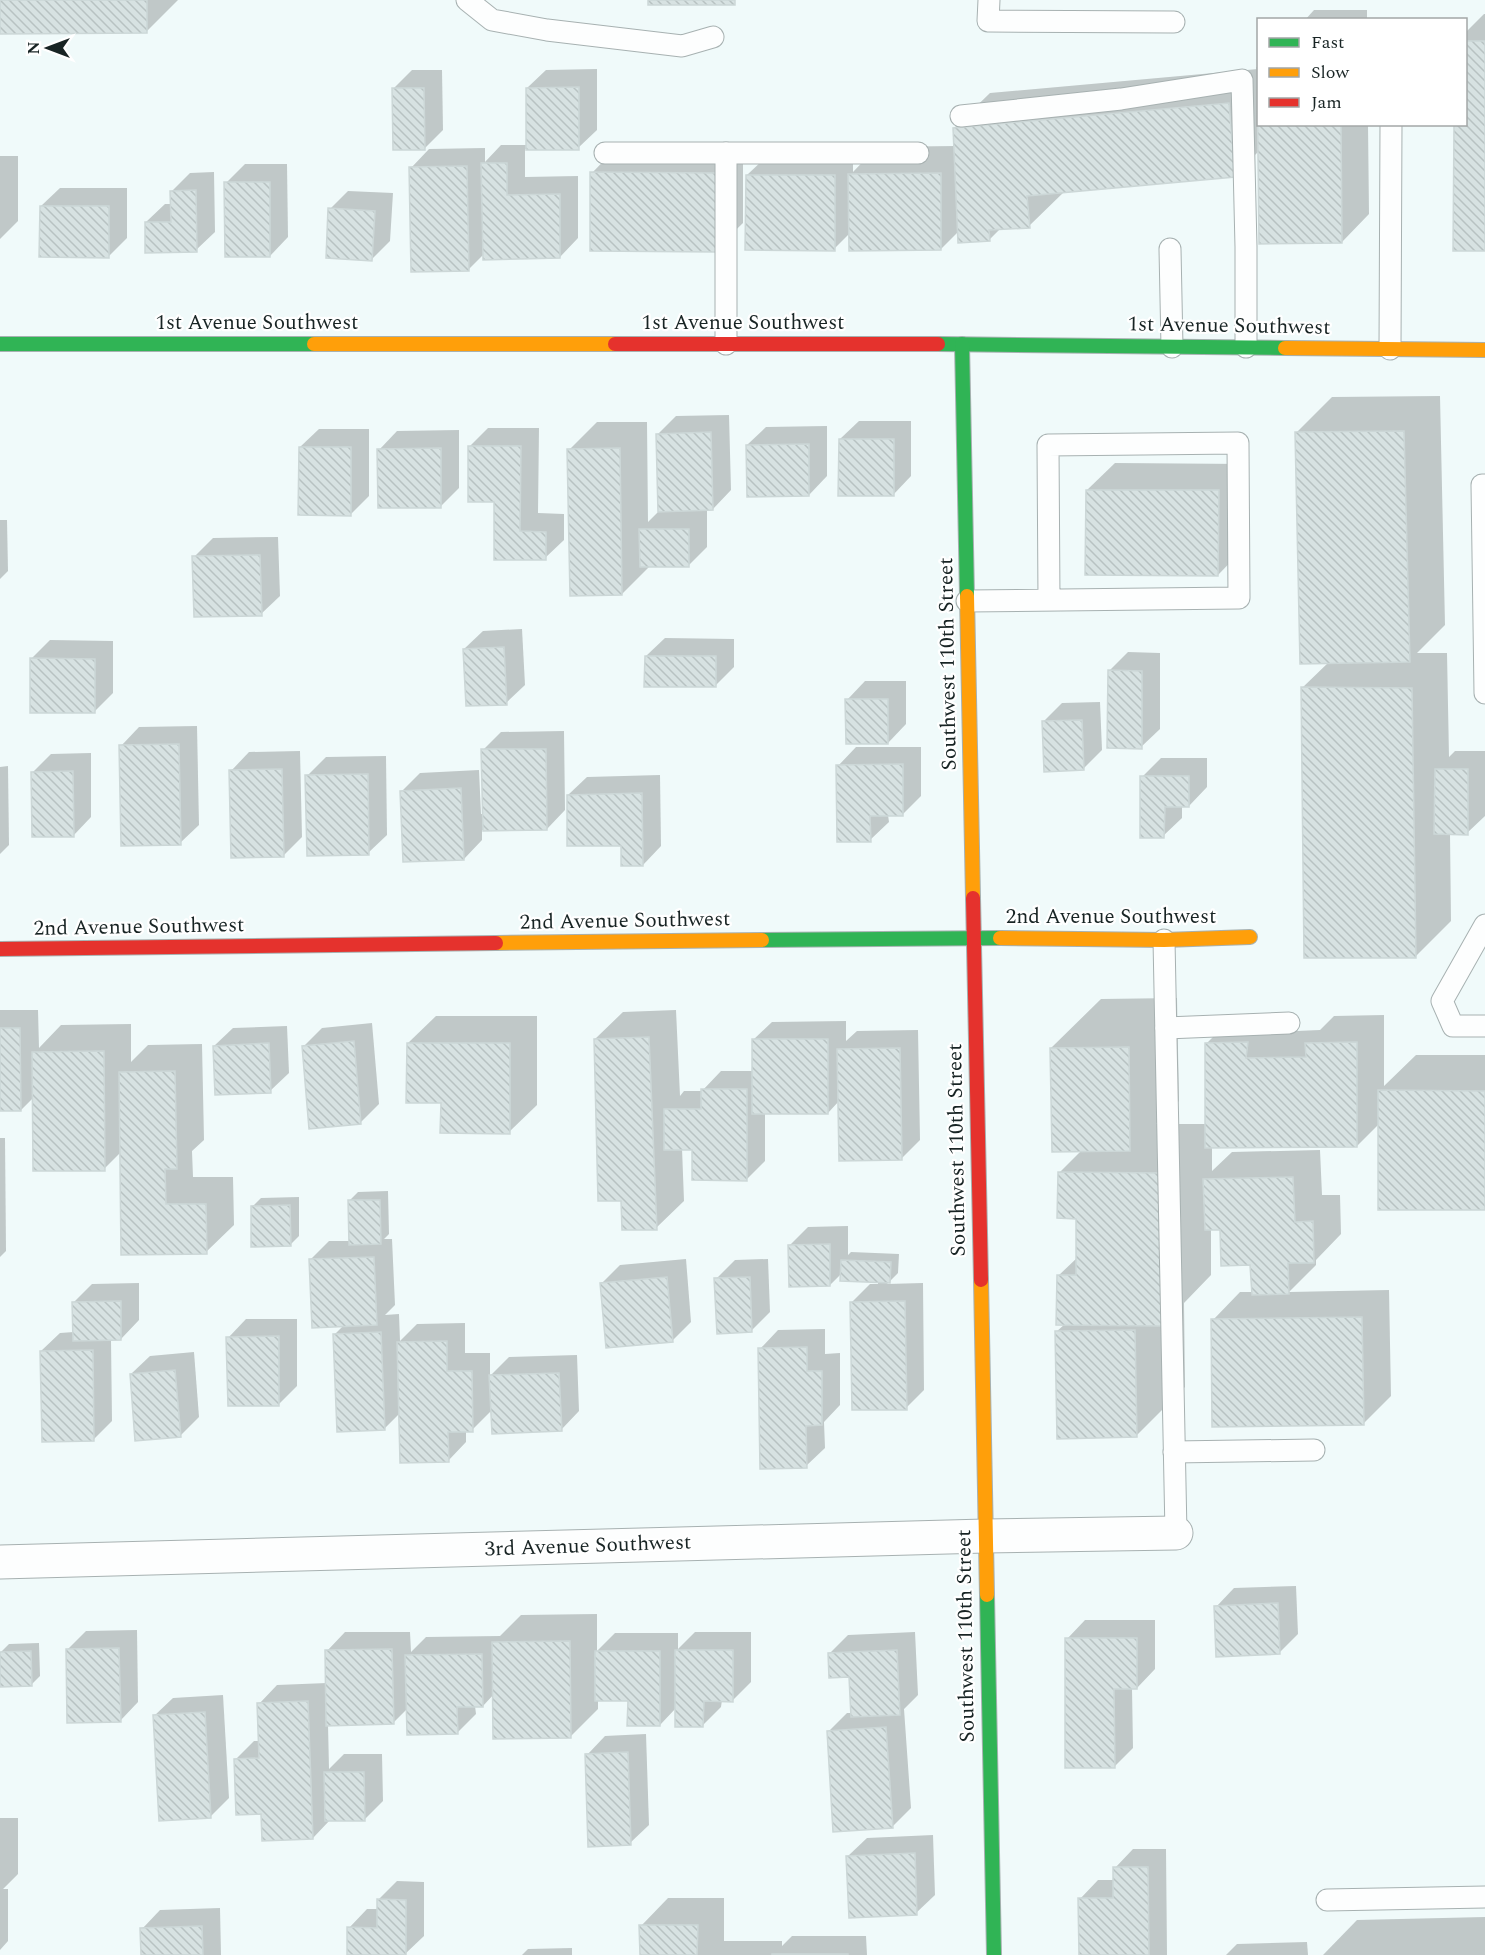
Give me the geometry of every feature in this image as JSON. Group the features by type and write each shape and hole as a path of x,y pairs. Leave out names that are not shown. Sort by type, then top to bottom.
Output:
{"street":[{"name":"1st Avenue Southwest","path":"0,344 962,344 1485,350"},
{"name":"Southwest 110th Street","path":"962,344 994,1955"},
{"name":"2nd Avenue Southwest","path":"0,949 974,938 1164,940 1250,937"},
{"name":"3rd Avenue Southwest","path":"0,1562 1176,1533"}],"lane":[{"path":"467,0 492,20 547,30 682,46 713,37"},
{"path":"989,0 988,21 1174,22"},
{"path":"961,116 1121,99 1242,81 1246,347"},
{"path":"1390,349 1391,126"},
{"path":"605,153 918,153"},
{"path":"726,153 726,344"},
{"path":"1170,249 1172,347"},
{"path":"967,601 1239,598 1238,443 1048,445 1049,600"},
{"path":"1485,485 1482,485 1485,693"},
{"path":"1485,925 1442,1001 1453,1026 1485,1026"},
{"path":"1164,940 1176,1533"},
{"path":"1166,1028 1289,1023"},
{"path":"1174,1452 1314,1450"},
{"path":"1327,1900 1485,1897"}],"building":[{"path":"0,0 147,0 147,33 0,34"},
{"path":"648,0 735,0 735,5 648,5"},
{"path":"1467,41 1485,41 1485,251 1453,251 1454,126 1467,126"},
{"path":"579,87 579,150 526,150 526,88"},
{"path":"392,88 424,88 425,150 393,150"},
{"path":"1229,103 1235,177 1027,196 1030,228 989,230 990,241 958,243 953,128"},
{"path":"1258,126 1341,126 1342,243 1259,244"},
{"path":"481,163 507,163 507,195 560,194 560,258 483,260"},
{"path":"467,166 469,271 411,272 409,167"},
{"path":"590,172 716,173 716,252 590,251"},
{"path":"941,173 941,250 849,251 848,174"},
{"path":"746,175 835,175 835,251 745,250"},
{"path":"224,182 270,182 270,257 225,257"},
{"path":"196,190 197,252 145,253 145,222 171,222 170,191"},
{"path":"40,206 109,206 109,258 39,257"},
{"path":"328,208 375,211 372,261 326,258"},
{"path":"1404,431 1410,662 1300,664 1295,432"},
{"path":"711,432 713,510 658,512 656,434"},
{"path":"839,439 894,439 894,496 838,496"},
{"path":"809,444 809,496 747,497 746,445"},
{"path":"468,446 521,446 520,531 546,532 546,560 494,560 494,502 468,502"},
{"path":"299,447 351,447 351,516 298,515"},
{"path":"441,448 441,508 378,508 377,449"},
{"path":"620,448 622,595 570,596 567,449"},
{"path":"1086,490 1219,490 1218,576 1085,575"},
{"path":"639,529 689,529 689,567 640,567"},
{"path":"260,555 262,616 194,617 192,556"},
{"path":"504,647 507,705 466,706 463,649"},
{"path":"645,656 716,656 716,687 644,687"},
{"path":"30,658 95,659 95,713 30,713"},
{"path":"1108,670 1142,671 1142,749 1107,748"},
{"path":"1301,687 1412,688 1416,958 1304,958"},
{"path":"845,699 888,699 888,744 846,744"},
{"path":"1082,720 1084,770 1044,772 1042,721"},
{"path":"179,744 181,845 121,846 119,745"},
{"path":"481,749 546,749 547,830 483,831"},
{"path":"903,764 903,816 870,816 871,842 837,842 836,765"},
{"path":"282,769 284,857 231,858 229,770"},
{"path":"1435,769 1468,769 1468,835 1434,834"},
{"path":"73,771 74,837 32,837 31,772"},
{"path":"368,774 369,855 307,856 305,775"},
{"path":"1140,776 1189,776 1189,807 1165,807 1164,838 1140,838"},
{"path":"461,788 464,860 403,862 400,791"},
{"path":"642,793 643,866 621,866 621,846 567,846 567,795"},
{"path":"0,1028 20,1028 21,1111 0,1111"},
{"path":"649,1037 657,1230 622,1230 621,1201 598,1201 594,1039"},
{"path":"752,1039 828,1039 828,1114 752,1114"},
{"path":"354,1041 361,1124 309,1129 302,1046"},
{"path":"1248,1042 1246,1058 1306,1057 1305,1043 1357,1042 1357,1147 1205,1148 1205,1043"},
{"path":"269,1043 271,1093 215,1095 213,1046"},
{"path":"407,1043 510,1043 510,1134 440,1133 441,1103 406,1103"},
{"path":"1129,1047 1130,1151 1052,1152 1050,1048"},
{"path":"900,1048 902,1160 839,1161 837,1049"},
{"path":"104,1051 105,1171 33,1171 32,1052"},
{"path":"175,1071 177,1169 165,1169 166,1204 206,1204 207,1254 121,1255 119,1072"},
{"path":"701,1089 747,1089 747,1181 692,1180 692,1150 664,1150 664,1109 701,1109"},
{"path":"1378,1090 1485,1091 1485,1210 1378,1210"},
{"path":"1058,1172 1164,1173 1162,1326 1056,1325 1057,1275 1076,1275 1076,1219 1057,1218"},
{"path":"1293,1177 1295,1222 1313,1221 1314,1263 1288,1263 1289,1294 1252,1295 1250,1265 1221,1266 1220,1230 1205,1230 1203,1179"},
{"path":"348,1200 380,1200 381,1244 349,1245"},
{"path":"290,1205 291,1246 251,1247 251,1206"},
{"path":"830,1244 830,1286 789,1287 788,1245"},
{"path":"374,1257 377,1325 312,1328 309,1259"},
{"path":"841,1260 891,1262 890,1283 840,1281"},
{"path":"667,1277 673,1342 606,1348 600,1283"},
{"path":"750,1277 752,1332 717,1334 714,1278"},
{"path":"121,1301 121,1340 73,1341 72,1302"},
{"path":"905,1301 907,1410 852,1410 850,1302"},
{"path":"1362,1317 1364,1425 1212,1427 1211,1319"},
{"path":"1135,1330 1137,1437 1057,1439 1055,1331"},
{"path":"381,1332 385,1430 337,1432 333,1334"},
{"path":"279,1336 279,1406 228,1406 226,1337"},
{"path":"447,1341 447,1371 472,1371 473,1432 448,1432 449,1462 400,1463 397,1342"},
{"path":"807,1347 807,1371 822,1371 822,1425 806,1426 807,1468 760,1469 758,1348"},
{"path":"93,1350 94,1441 42,1442 40,1351"},
{"path":"175,1370 181,1437 135,1441 130,1374"},
{"path":"559,1373 562,1431 492,1434 489,1375"},
{"path":"1278,1603 1280,1654 1216,1657 1214,1606"},
{"path":"1065,1638 1137,1638 1137,1689 1114,1689 1115,1768 1065,1768"},
{"path":"570,1641 571,1738 493,1739 492,1642"},
{"path":"119,1648 121,1722 67,1723 66,1649"},
{"path":"392,1649 394,1724 326,1726 325,1650"},
{"path":"675,1650 733,1650 733,1702 704,1701 703,1727 675,1727"},
{"path":"897,1650 900,1715 851,1717 849,1677 829,1678 828,1653"},
{"path":"31,1651 32,1686 0,1687 0,1652"},
{"path":"595,1651 660,1651 660,1726 627,1726 628,1701 595,1701"},
{"path":"482,1654 483,1707 457,1707 458,1734 407,1735 405,1655"},
{"path":"308,1701 313,1839 262,1841 261,1814 236,1815 234,1759 259,1758 257,1703"},
{"path":"205,1712 211,1818 159,1821 153,1715"},
{"path":"886,1727 893,1828 833,1832 827,1731"},
{"path":"628,1752 631,1845 588,1847 585,1754"},
{"path":"324,1772 364,1772 365,1821 325,1821"},
{"path":"915,1853 917,1915 849,1918 846,1856"},
{"path":"1113,1867 1148,1867 1149,1955 1079,1955 1078,1898 1113,1898"},
{"path":"377,1899 406,1900 406,1955 347,1955 347,1927 377,1928"},
{"path":"639,1925 698,1925 697,1955 640,1955"},
{"path":"202,1926 203,1955 141,1955 140,1928"},
{"path":"848,1954 848,1955 772,1955"}],"traffic: fast":[{"path":"0,344 314,344"},
{"path":"938,344 1285,348"},
{"path":"962,344 967,596"},
{"path":"762,940 1000,938"},
{"path":"987,1595 994,1955"}],"traffic: slow":[{"path":"314,344 615,344"},
{"path":"1285,348 1485,350"},
{"path":"967,596 973,898"},
{"path":"1000,938 1164,940 1250,937"},
{"path":"496,943 762,940"},
{"path":"981,1280 987,1595"}],"traffic: jam":[{"path":"615,344 938,344"},
{"path":"973,898 981,1280"},
{"path":"0,949 496,943"}]}
